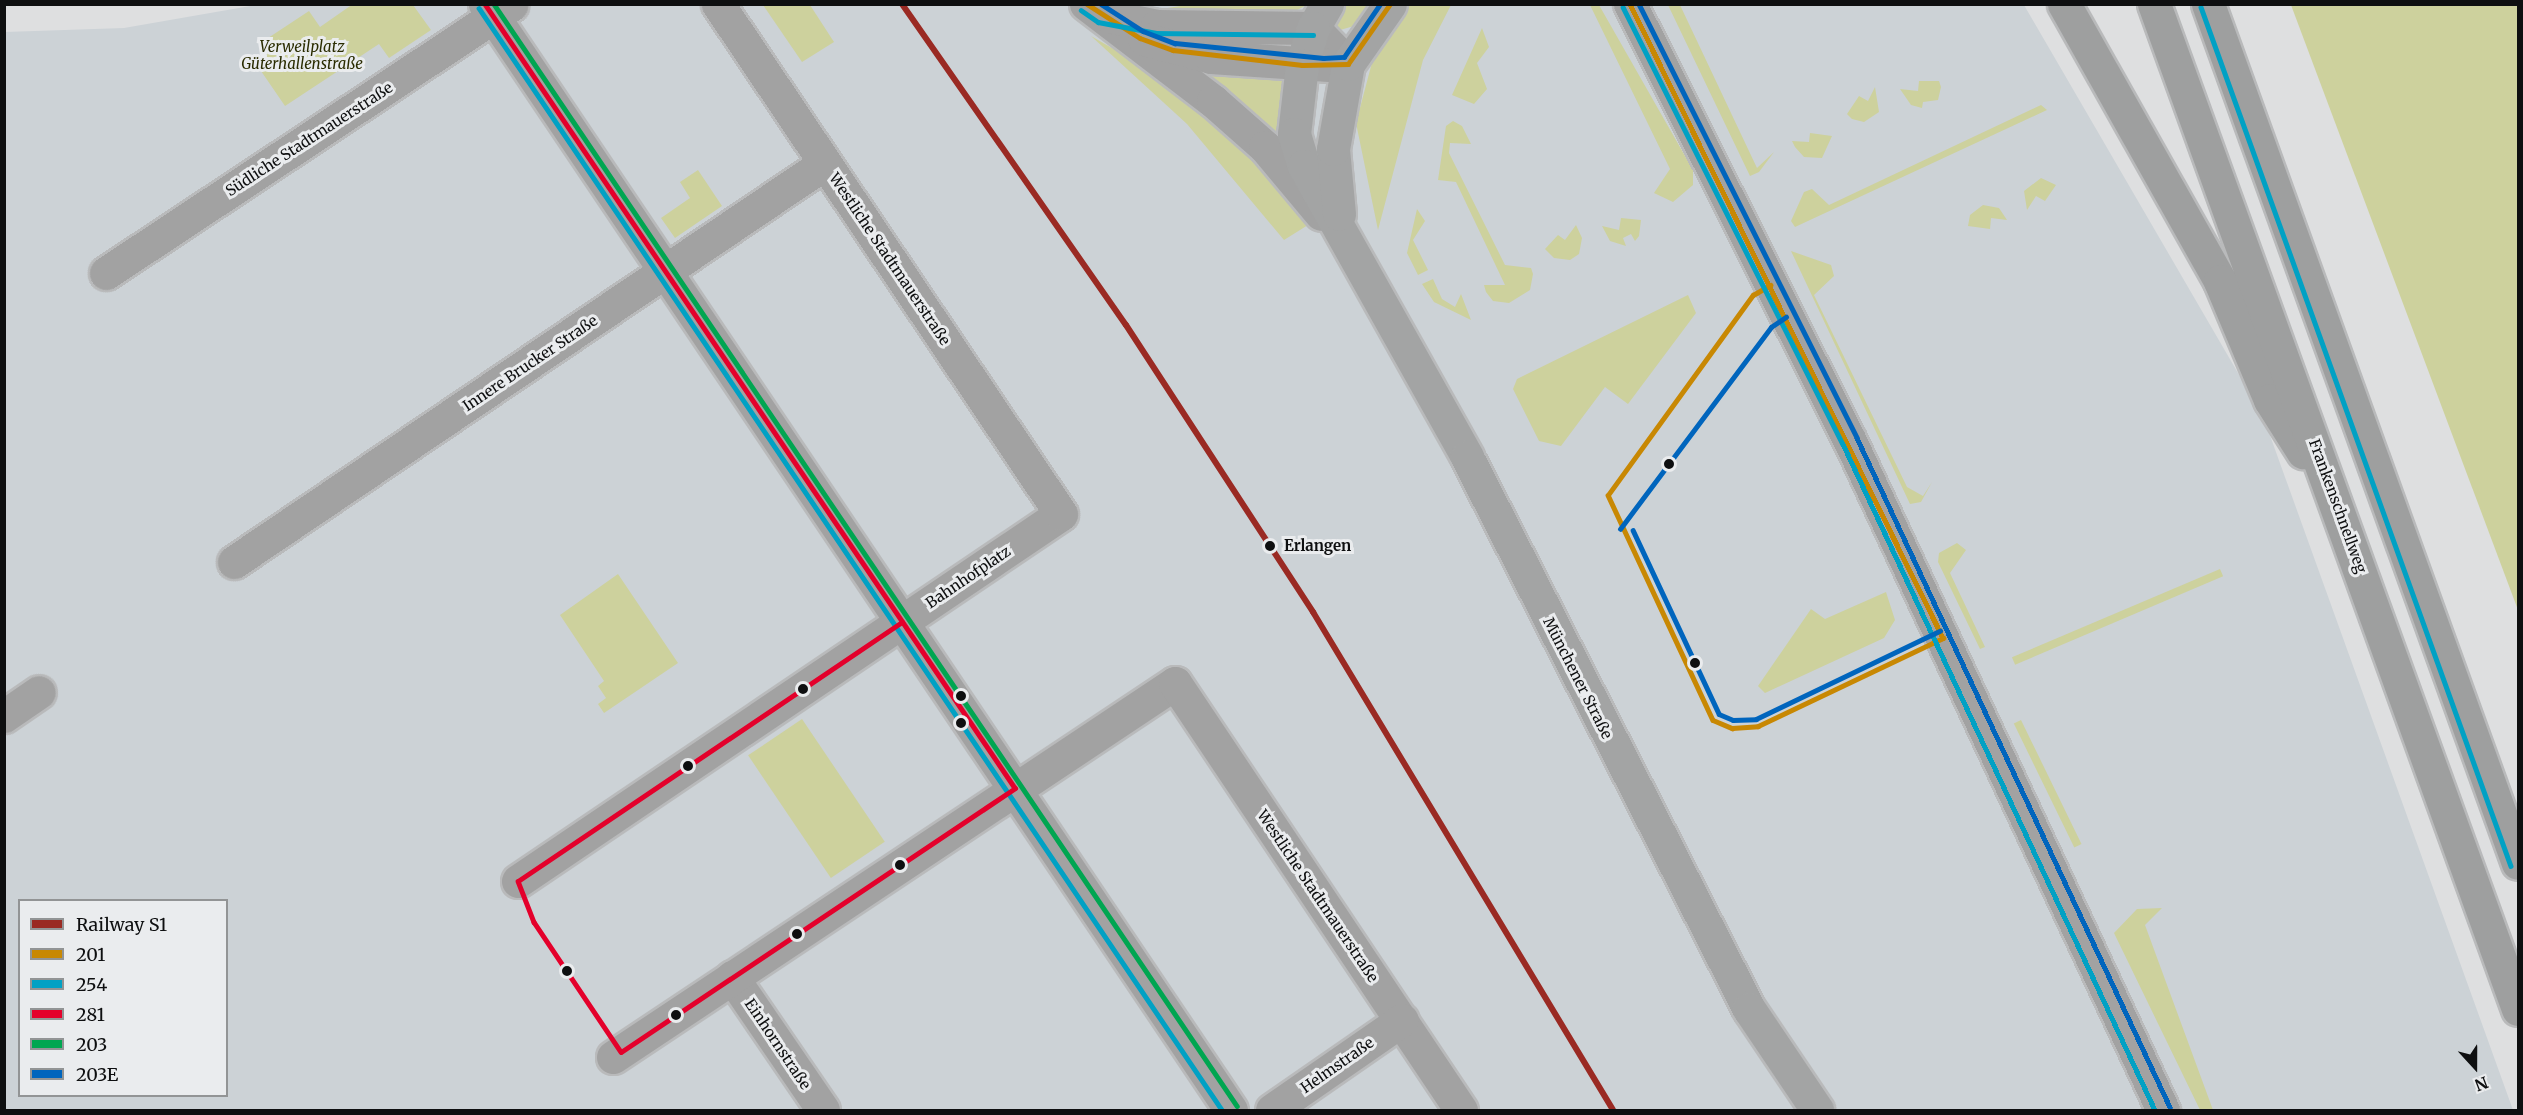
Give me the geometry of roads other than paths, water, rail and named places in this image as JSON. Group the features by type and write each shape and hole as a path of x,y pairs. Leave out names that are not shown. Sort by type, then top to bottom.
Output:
{"highway":[{"path":"2064,4 2220,281 2270,400 2339,510"},
{"name":"Frankenschnellweg","path":"2154,4 2518,1009"},
{"path":"2208,4 2518,862"}],"main road":[{"name":"Münchener Straße","path":"1348,247 1334,190 1333,149 1348,64 1390,4"},
{"name":"Münchener Straße","path":"1320,16 1302,65 1294,134 1304,166 1467,457 1743,999 1817,1110"}],"street":[{"name":"Westliche Stadtmauerstraße","path":"718,4 1061,514"},
{"path":"1630,4 1850,441 2163,1110"},
{"path":"497,9 665,271 1231,1110"},
{"name":"Südliche Stadtmauerstraße","path":"106,273 497,9"},
{"path":"1093,10 1157,26 1320,16 1348,64 1302,65 1173,50 1093,10"},
{"path":"1093,10 1265,147 1348,247"},
{"name":"Innere Brucker Straße","path":"234,562 825,163"},
{"name":"Bahnhofplatz","path":"518,881 1061,514"},
{"name":"Westliche Stadtmauerstraße","path":"1015,789 1174,683 1461,1110"},
{"path":"4,716 39,692"},
{"path":"613,1057 1015,789"},
{"name":"Einhornstraße","path":"732,977 823,1110"},
{"name":"Helmstraße","path":"1272,1110 1402,1020"}],"rail line":[{"name":"S1","path":"902,4 1126,325 1313,612 1613,1110"}],"place":[{"name":"Erlangen","path":"1270,546"}],"park label":[{"name":"Verweilplatz Güterhallenstraße","path":"302,54"}]}
